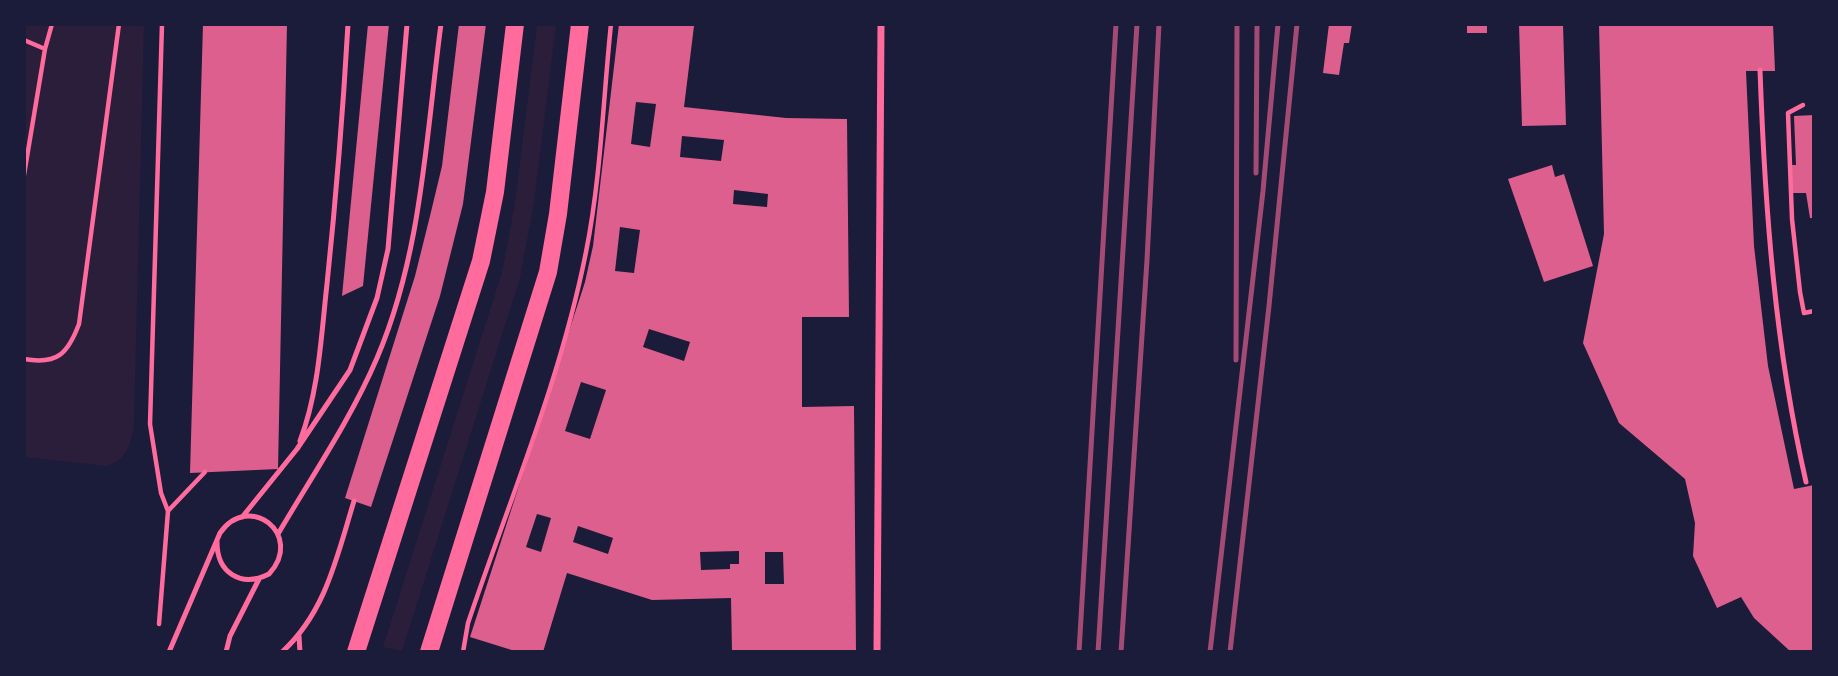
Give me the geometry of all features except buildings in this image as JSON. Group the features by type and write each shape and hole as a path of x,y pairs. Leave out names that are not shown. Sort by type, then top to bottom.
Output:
{"main road":[{"path":"356,652 481,261 495,192 515,24"},
{"path":"429,652 548,272 558,214 580,24"}],"street":[{"path":"877,652 881,24"}],"lane":[{"path":"296,449 311,403 320,350 342,129 348,24"},
{"path":"169,652 225,525 243,516 296,449 351,370 377,298 388,249 407,24"},
{"path":"278,534 366,383 394,312 416,223 441,24"},
{"path":"1760,70 1767,227 1776,319 1789,406 1806,482"},
{"path":"282,652 299,636 323,598 354,501"},
{"path":"226,652 230,636 259,579 276,566 281,545 278,534 263,519 243,516"},
{"path":"217,542 217,553 227,572 248,581 259,579"},
{"path":"299,636 300,652"}],"path":[{"path":"24,175 45,49 52,24"},
{"path":"24,359 40,362 58,357 71,345 79,324 119,24"},
{"path":"159,631 168,511 160,493 150,424 162,24"},
{"path":"24,40 45,49"},
{"path":"1803,105 1788,113 1789,157 1800,292 1804,313 1814,311"},
{"path":"168,511 205,472"}],"shaded area":[{"path":"25,25 144,25 134,422 130,443 124,455 106,466 25,457"},
{"path":"537,25 556,25 534,203 520,278 402,651 383,647 502,272 515,203"}],"railway":[{"path":"1079,652 1116,24"},
{"path":"1098,652 1137,24"},
{"path":"1121,652 1147,260 1159,24"},
{"path":"1236,360 1237,24"},
{"path":"1256,173 1257,24"},
{"path":"1210,652 1263,191 1278,24"},
{"path":"1230,652 1297,24"}]}
